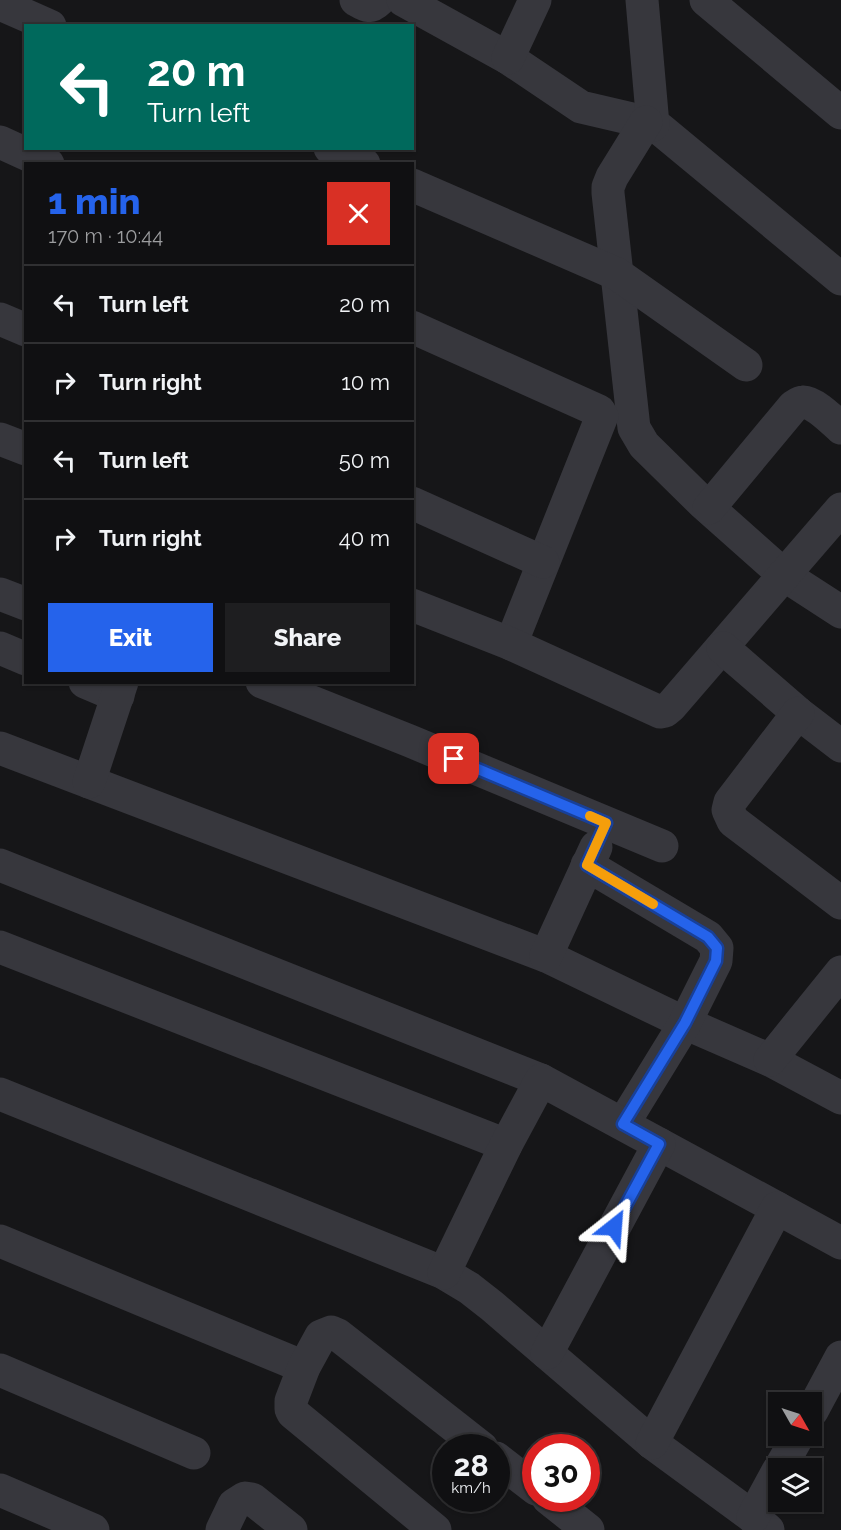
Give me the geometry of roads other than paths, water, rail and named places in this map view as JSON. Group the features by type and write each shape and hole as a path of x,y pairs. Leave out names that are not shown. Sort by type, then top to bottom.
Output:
{"street":[{"path":"403,0 507,58 581,107 649,124 669,137 841,279"},
{"path":"507,58 535,0"},
{"path":"642,0 649,124 612,177 608,187 634,428 644,445 709,508 784,575 841,612"},
{"path":"706,0 841,113"},
{"path":"0,4 45,24"},
{"path":"0,142 44,162"},
{"path":"334,150 360,162"},
{"path":"414,186 617,274 747,365"},
{"path":"0,319 24,329"},
{"path":"414,328 599,411 602,416 511,644"},
{"path":"709,508 793,406 802,402 811,404 841,428"},
{"path":"0,439 24,448"},
{"path":"414,504 543,562"},
{"path":"414,606 511,644 660,712 665,711 723,648 841,509"},
{"path":"0,594 24,603"},
{"path":"0,648 24,658"},
{"path":"723,648 798,713 841,746"},
{"path":"89,782 120,689 95,684"},
{"path":"267,684 662,846"},
{"path":"798,713 730,802 728,810 733,821 841,903"},
{"path":"0,748 546,956 685,1023 770,1060 841,1098"},
{"path":"546,956 606,823"},
{"path":"0,865 541,1080 841,1244"},
{"path":"587,865 708,937 717,948 716,961 685,1023 623,1124"},
{"path":"0,947 506,1145"},
{"path":"770,1060 841,972"},
{"path":"444,1273 506,1145 541,1080"},
{"path":"0,1094 444,1273 469,1288 652,1443 761,1523 768,1502"},
{"path":"548,1353 659,1144"},
{"path":"652,1443 777,1208"},
{"path":"0,1241 304,1367"},
{"path":"435,1530 293,1413 291,1401 304,1367 321,1336 331,1332 464,1434"},
{"path":"825,1401 841,1357"},
{"path":"0,1370 194,1453"},
{"path":"510,1469 522,1478"},
{"path":"0,1490 93,1530"},
{"path":"222,1530 234,1505 245,1498 252,1499 291,1530"},
{"path":"566,1512 588,1530"}]}
